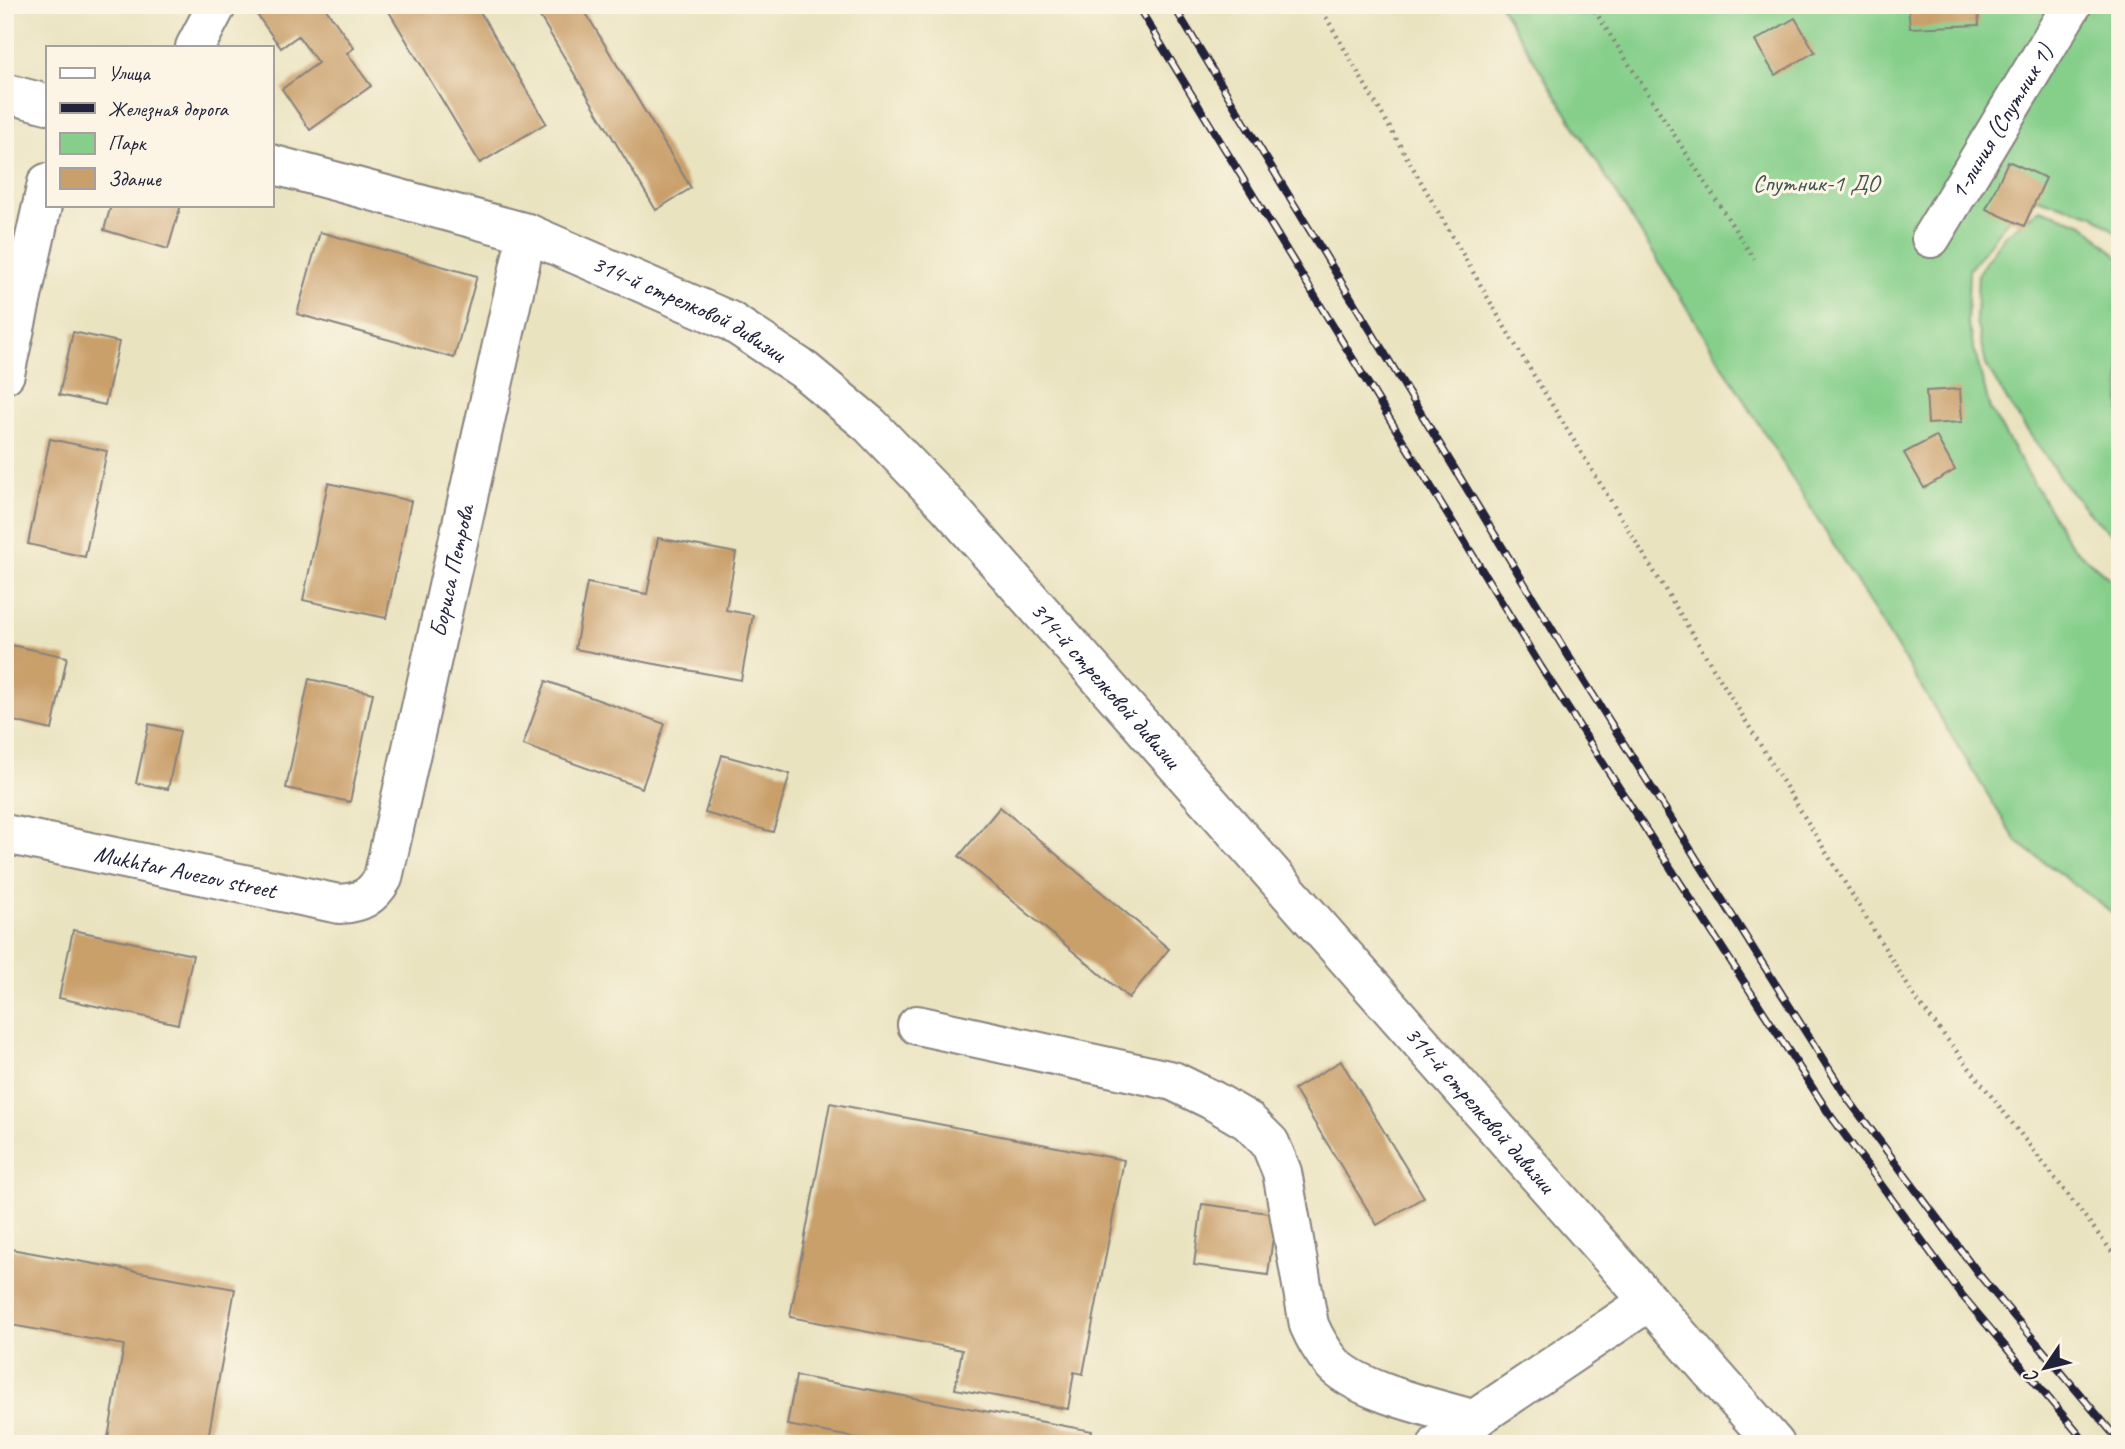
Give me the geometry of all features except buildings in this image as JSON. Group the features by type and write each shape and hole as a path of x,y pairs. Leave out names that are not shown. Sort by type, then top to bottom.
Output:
{"street":[{"path":"196,46 217,5"},
{"name":"1-линия (Спутник 1)","path":"1931,238 2072,5"},
{"path":"5,93 46,104"},
{"name":"314-й стрелковой дивизии","path":"273,165 527,233 730,321 804,370 870,425 948,506 1775,1444"},
{"path":"5,374 46,188"},
{"name":"Бориса Петрова","path":"365,900 376,891 383,878 527,233"},
{"name":"Mukhtar Auezov street","path":"5,834 339,904 365,900"},
{"path":"917,1025 1172,1082 1212,1100 1248,1121 1270,1143 1282,1172 1309,1325 1318,1344 1334,1365 1377,1390 1475,1420"},
{"path":"1438,1444 1648,1302"}],"path":[{"path":"1319,5 1511,338 1916,999 2120,1262"},
{"path":"1591,5 1754,259"}],"green space":[{"name":"Спутник-1 ДО","path":"1500,5 2120,5 2120,236 2094,215 2027,195 1969,270 1967,322 1990,409 2069,543 2120,588 2120,918 2017,842"},
{"path":"2040,209 2084,224 2120,259 2120,541 2092,516 2063,482 2009,404 1986,365 1976,321 1978,273 2004,236"}],"railway":[{"path":"1137,5 1541,667 1828,1112 1961,1294 2087,1444"},
{"path":"1173,5 1566,652 1848,1099 1981,1277 2120,1442"}]}
